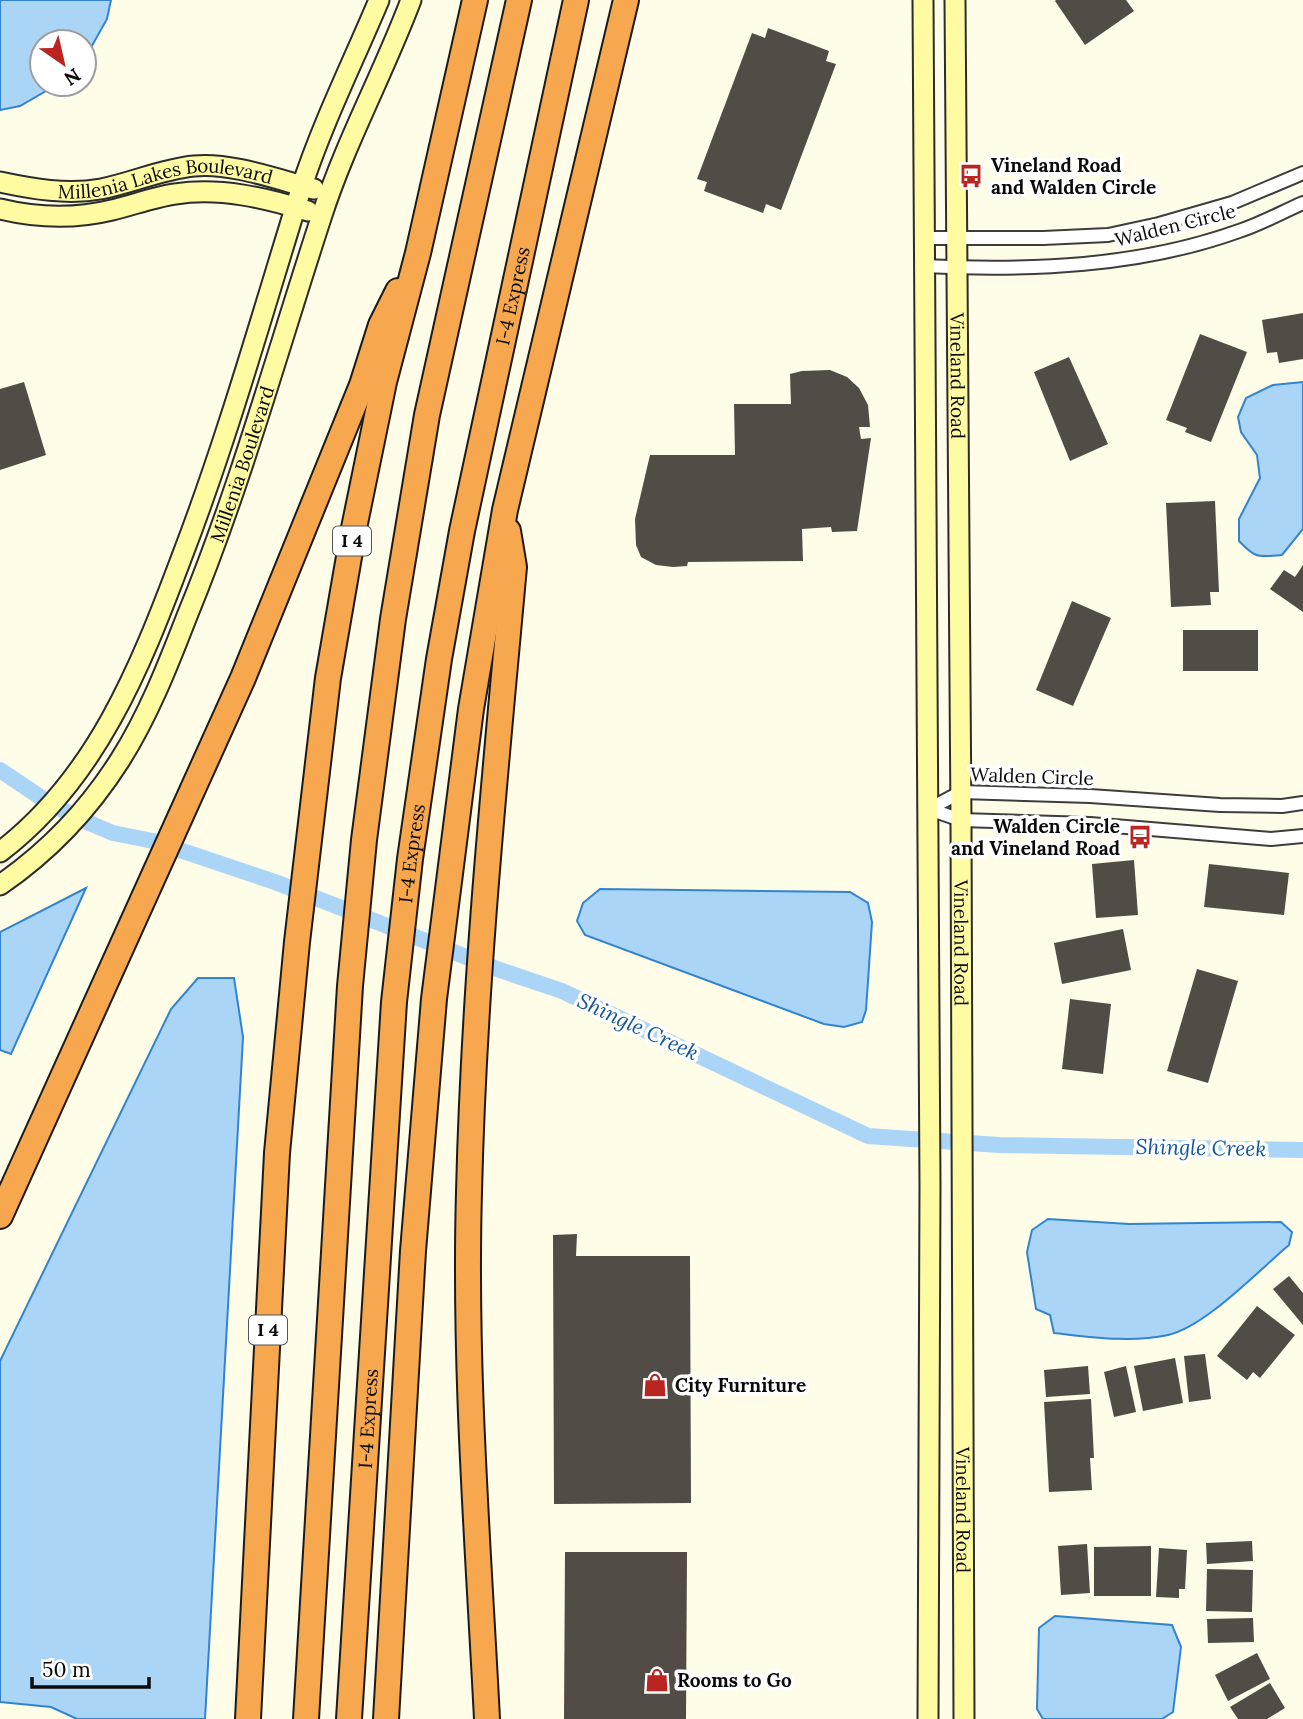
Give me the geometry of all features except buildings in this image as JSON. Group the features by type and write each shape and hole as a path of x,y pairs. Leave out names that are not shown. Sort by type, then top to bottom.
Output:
{"highway":[{"name":"I 4","path":"248,1719 277,1153 297,942 328,678 354,528 384,382 418,254 475,0"},
{"path":"306,1719 350,986 364,840 393,619 427,415 519,0"},
{"name":"I-4 Express","path":"349,1719 394,1002 410,859 439,659 462,531 576,0"},
{"path":"386,1719 413,1251 434,999 471,709 505,510 626,0"},
{"path":"0,1216 243,678 362,386 381,325 418,254"},
{"path":"486,1719 470,1376 469,1195 474,1030 483,899 514,567 505,510"}],"street":[{"name":"Millenia Boulevard","path":"0,852 32,825 75,777 113,719 172,584 225,439 302,186 379,0"},
{"name":"Millenia Boulevard","path":"0,885 56,839 98,791 139,726 204,576 261,414 329,192 411,0"},
{"name":"Vineland Road","path":"923,0 930,1101 928,1719"},
{"name":"Vineland Road","path":"956,0 964,1719"},
{"name":"Millenia Lakes Boulevard","path":"0,181 61,192 100,189 196,165 250,172 329,192"},
{"name":"Walden Circle","path":"925,238 1108,235 1232,203 1303,173"},
{"name":"Millenia Lakes Boulevard","path":"0,209 41,217 66,217 110,211 174,194 212,192 247,195 322,215"},
{"name":"Walden Circle","path":"925,266 1047,267 1107,261 1166,251 1239,231 1303,203"},
{"name":"Walden Circle","path":"929,808 961,792 1090,796 1220,805 1282,806 1303,803"},
{"path":"929,808 961,820 1090,824 1271,839 1303,836"}],"water":[{"path":"0,0 111,0 107,19 98,35 98,28 28,28 28,98 34,98 20,106 0,110"},
{"path":"1303,382 1303,529 1282,555 1258,556 1239,541 1239,519 1260,478 1257,455 1241,432 1238,417 1246,398 1273,385"},
{"path":"86,888 11,1054 0,1050 0,932"},
{"path":"600,889 850,892 868,903 872,922 866,1010 862,1022 844,1027 824,1024 585,935 577,921 583,903"},
{"path":"198,978 234,978 243,1037 205,1719 77,1719 51,1707 0,1702 0,1361 171,1009"},
{"path":"1048,1219 1129,1224 1281,1222 1292,1232 1289,1245 1231,1297 1183,1330 1139,1339 1111,1338 1054,1333 1050,1315 1036,1309 1027,1252 1032,1230"},
{"path":"1055,1616 1172,1625 1181,1647 1173,1712 1162,1719 1043,1719 1037,1709 1039,1628"}],"waterway":[{"name":"Shingle Creek","path":"0,770 52,805 113,833 153,841 275,882 497,969 562,991 868,1136 999,1145 1303,1150"}],"place":[{"name":"Vineland Road and Walden Circle","path":"971,176"},
{"name":"Walden Circle and Vineland Road","path":"1140,837"},
{"name":"City Furniture","path":"655,1385"},
{"name":"Rooms to Go","path":"657,1680"}]}
